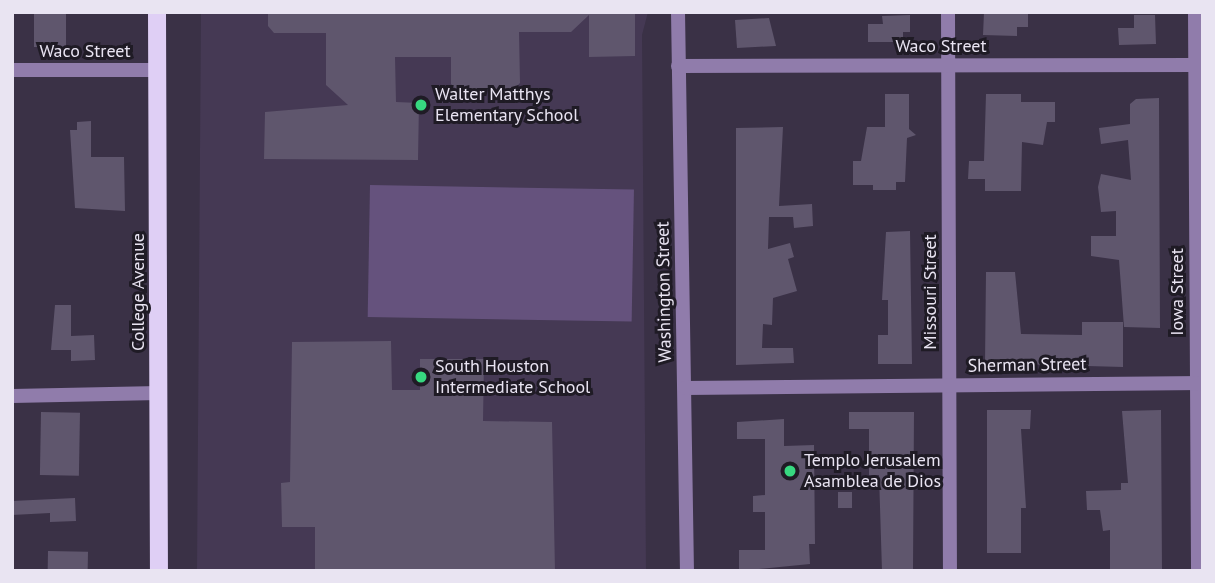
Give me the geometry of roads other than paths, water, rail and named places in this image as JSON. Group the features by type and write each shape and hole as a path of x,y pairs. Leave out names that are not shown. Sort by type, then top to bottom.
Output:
{"main road":[{"name":"College Avenue","path":"157,12 159,571"}],"street":[{"name":"Washington Street","path":"678,12 687,571"},
{"name":"Missouri Street","path":"948,12 950,571"},
{"name":"Iowa Street","path":"1195,12 1199,65 1198,571"},
{"name":"Waco Street","path":"678,66 1199,65"},
{"name":"Waco Street","path":"12,70 158,69"},
{"name":"Sherman Street","path":"685,388 1200,383"},
{"path":"12,396 159,393"}],"place":[{"name":"Walter Matthys Elementary School","path":"421,105"},
{"name":"South Houston Intermediate School","path":"421,377"},
{"name":"Templo Jerusalem Asamblea de Dios","path":"790,471"}]}
